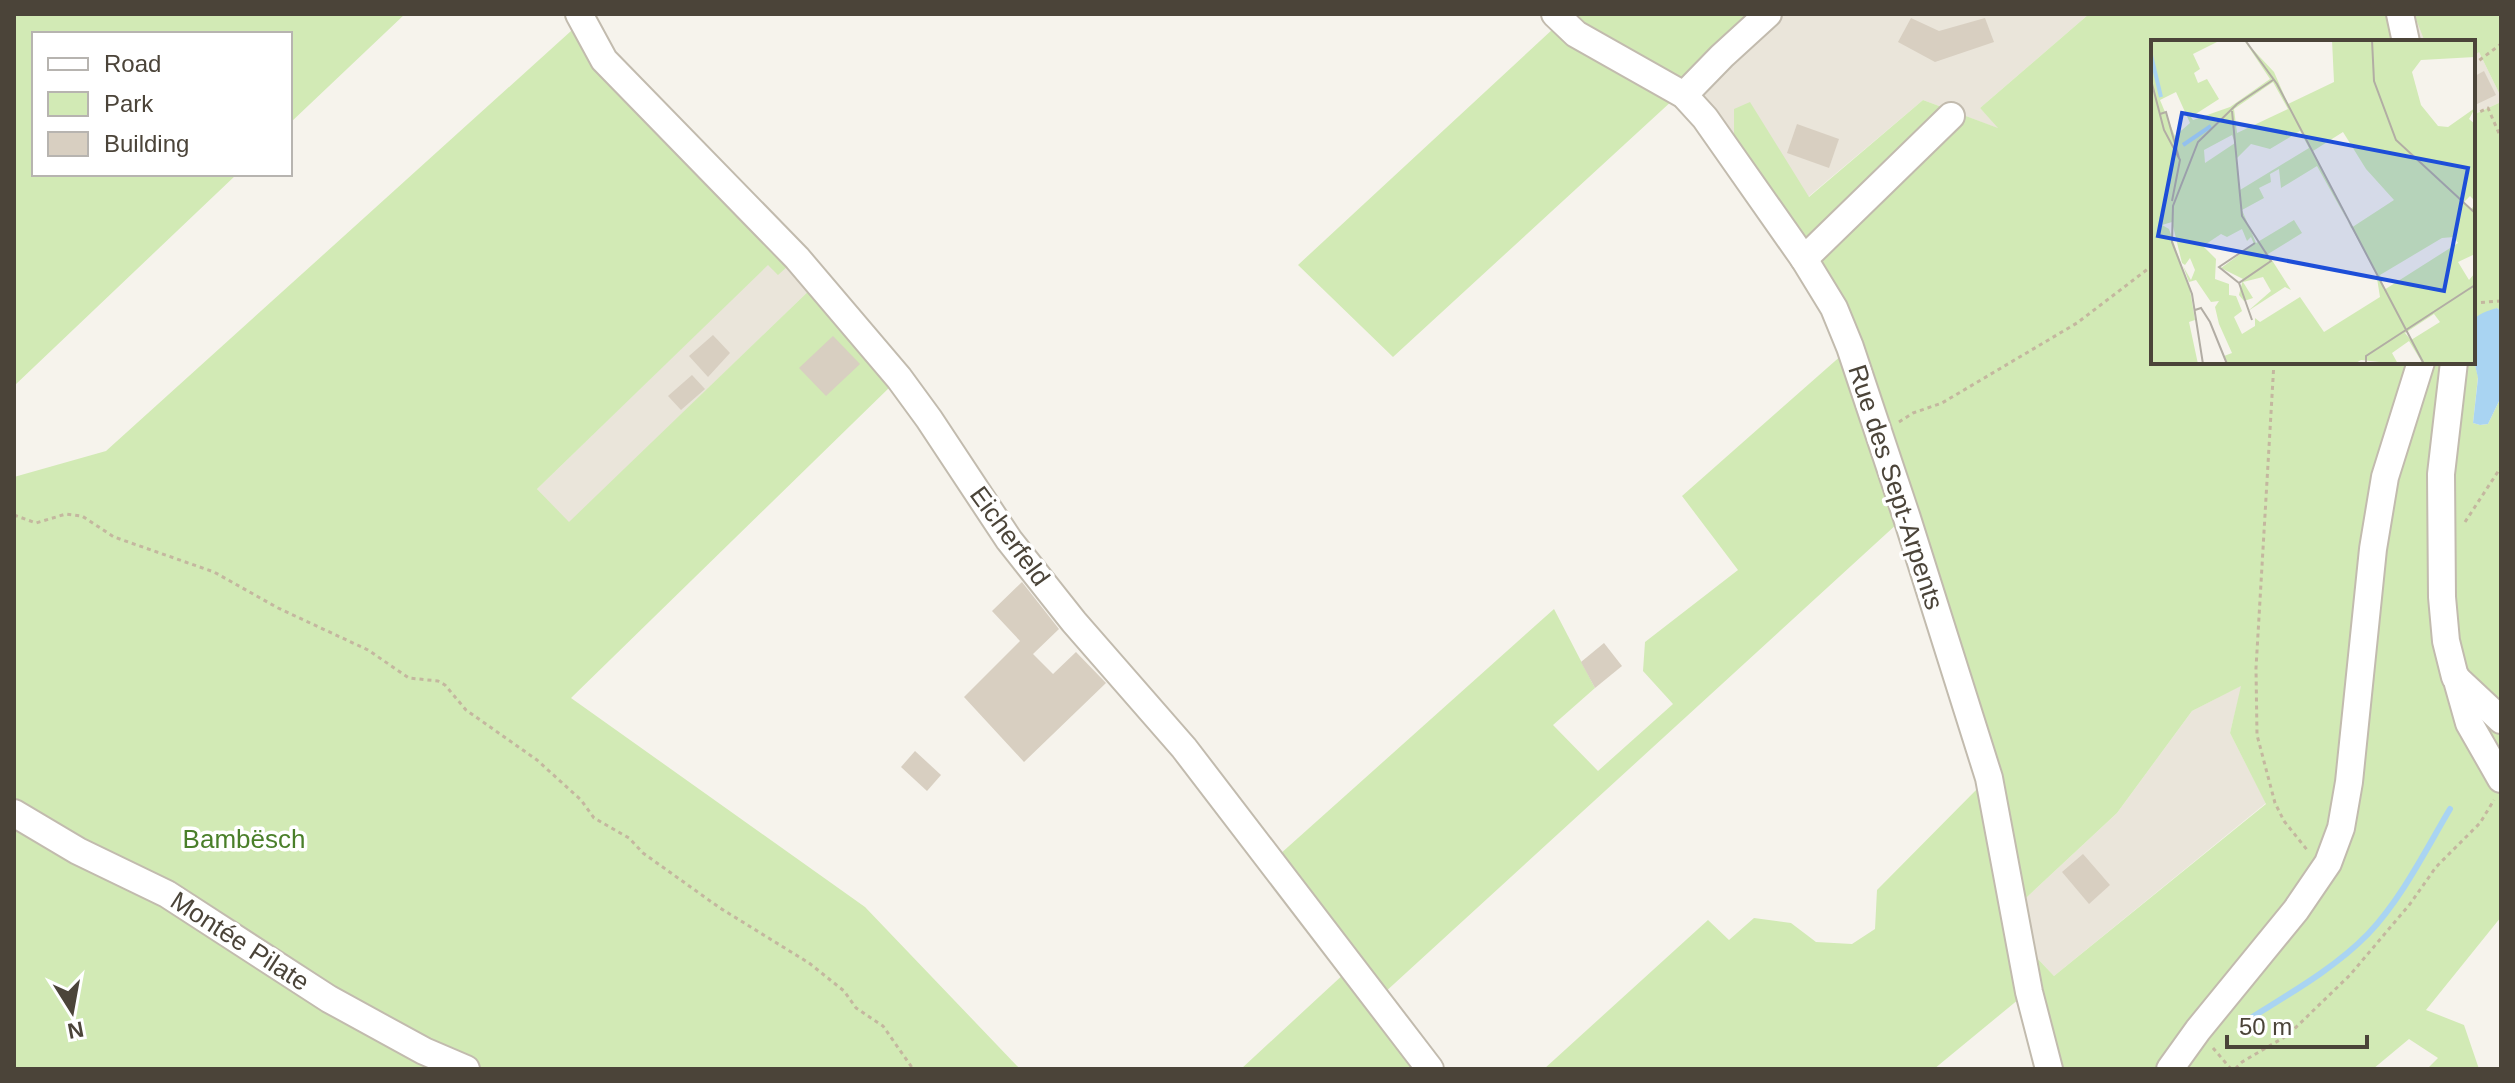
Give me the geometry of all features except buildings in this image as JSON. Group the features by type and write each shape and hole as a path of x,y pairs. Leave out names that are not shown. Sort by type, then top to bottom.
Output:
{"street":[{"name":"Eicherfeld","path":"579,14 604,60 797,258 899,378 1009,540 1074,622 1184,748 1430,1069"},
{"name":"Rue des Sept-Arpents","path":"1555,14 1576,34 1684,95 1705,118 1804,259 1834,308 1850,347 1989,778 2029,992 2049,1069"},
{"path":"1684,95 1768,14"},
{"path":"2400,14 2406,40"},
{"path":"1804,259 1951,116"},
{"path":"2170,1069 2296,910 2328,863 2341,828 2349,782 2373,549 2385,477 2420,364"},
{"path":"2454,364 2441,474 2442,597 2446,641 2469,723 2499,787"},
{"path":"2455,677 2501,720"},
{"name":"Montée Pilate","path":"14,813 78,851 167,894 329,999 424,1051 466,1069"}],"path":[{"path":"2475,64 2501,44"},
{"path":"2475,114 2488,108 2501,138"},
{"path":"1913,413 1942,403 2077,323 2151,267"},
{"path":"2475,303 2501,301"},
{"path":"2274,364 2257,653 2257,735 2275,803 2284,821 2311,854 2328,863"},
{"path":"2442,553 2456,542 2466,520 2501,467"},
{"path":"14,515 36,523 66,514 82,516 114,537 214,572 278,608 368,650 409,678 438,681 445,685 466,710 537,760 581,800 594,818 629,838 643,853 720,908 809,963 844,991 856,1008 883,1026 913,1069"},
{"path":"2198,1030 2231,1069 2288,1035 2350,975 2410,904 2436,867 2480,823 2499,787"}],"shaded area":[{"path":"1768,14 2089,14 1980,108 2000,129 1923,100 1808,197 1750,103 1734,152 1689,90"},
{"path":"2388,14 2501,14 2479,52 2501,102 2475,114 2475,40 2394,40"},
{"path":"797,258 818,282 569,523 537,489 768,264"},
{"path":"2242,685 2230,733 2266,803 2054,976 2019,939 2013,910 2117,813 2192,711"}],"green space":[{"path":"14,14 405,14 292,121 292,32 32,32 32,176 235,176 14,386"},
{"name":"Bambësch","path":"569,14 589,14 613,55 811,260 905,372 1021,541 1279,855 1554,609 1595,688 1553,725 1598,771 1673,704 1643,671 1645,642 1738,570 1682,496 1843,354 1827,312 1798,264 1699,123 1674,99 1393,357 1298,265 1554,28 1545,14 1768,14 1689,90 1734,150 1734,109 1750,102 1809,197 1923,100 1998,128 1980,108 2089,14 2388,14 2394,40 2151,40 2151,364 2475,364 2478,377 2473,423 2488,424 2501,397 2501,917 2426,1010 2464,1025 2479,1069 2427,1069 2438,1058 2409,1039 2373,1069 2038,1069 2019,999 1934,1069 1544,1069 1708,920 1729,940 1754,918 1791,923 1816,942 1852,944 1875,929 1877,890 1982,784 1967,729 1898,523 1383,994 1442,1069 1241,1069 1346,972 1176,750 1181,745 1074,622 1009,540 1001,545 892,385 571,698 865,907 1020,1069 14,1069 14,477 106,451 571,31","holes":["797,258 818,282 569,522 537,489 768,265 778,275","2241,686 2230,733 2266,804 2054,976 2019,939 2013,910 2117,813 2192,711"]},
{"path":"2414,14 2501,14 2501,97 2479,52 2475,55 2475,40 2424,40"},
{"path":"2501,102 2501,311 2497,308 2475,319 2475,114"}],"water":[{"path":"2497,308 2501,311 2501,397 2488,424 2480,425 2473,423 2478,378 2475,364 2475,320 2486,311"}],"waterway":[{"path":"2246,1021 2325,970 2368,934 2402,890 2450,809"}]}
